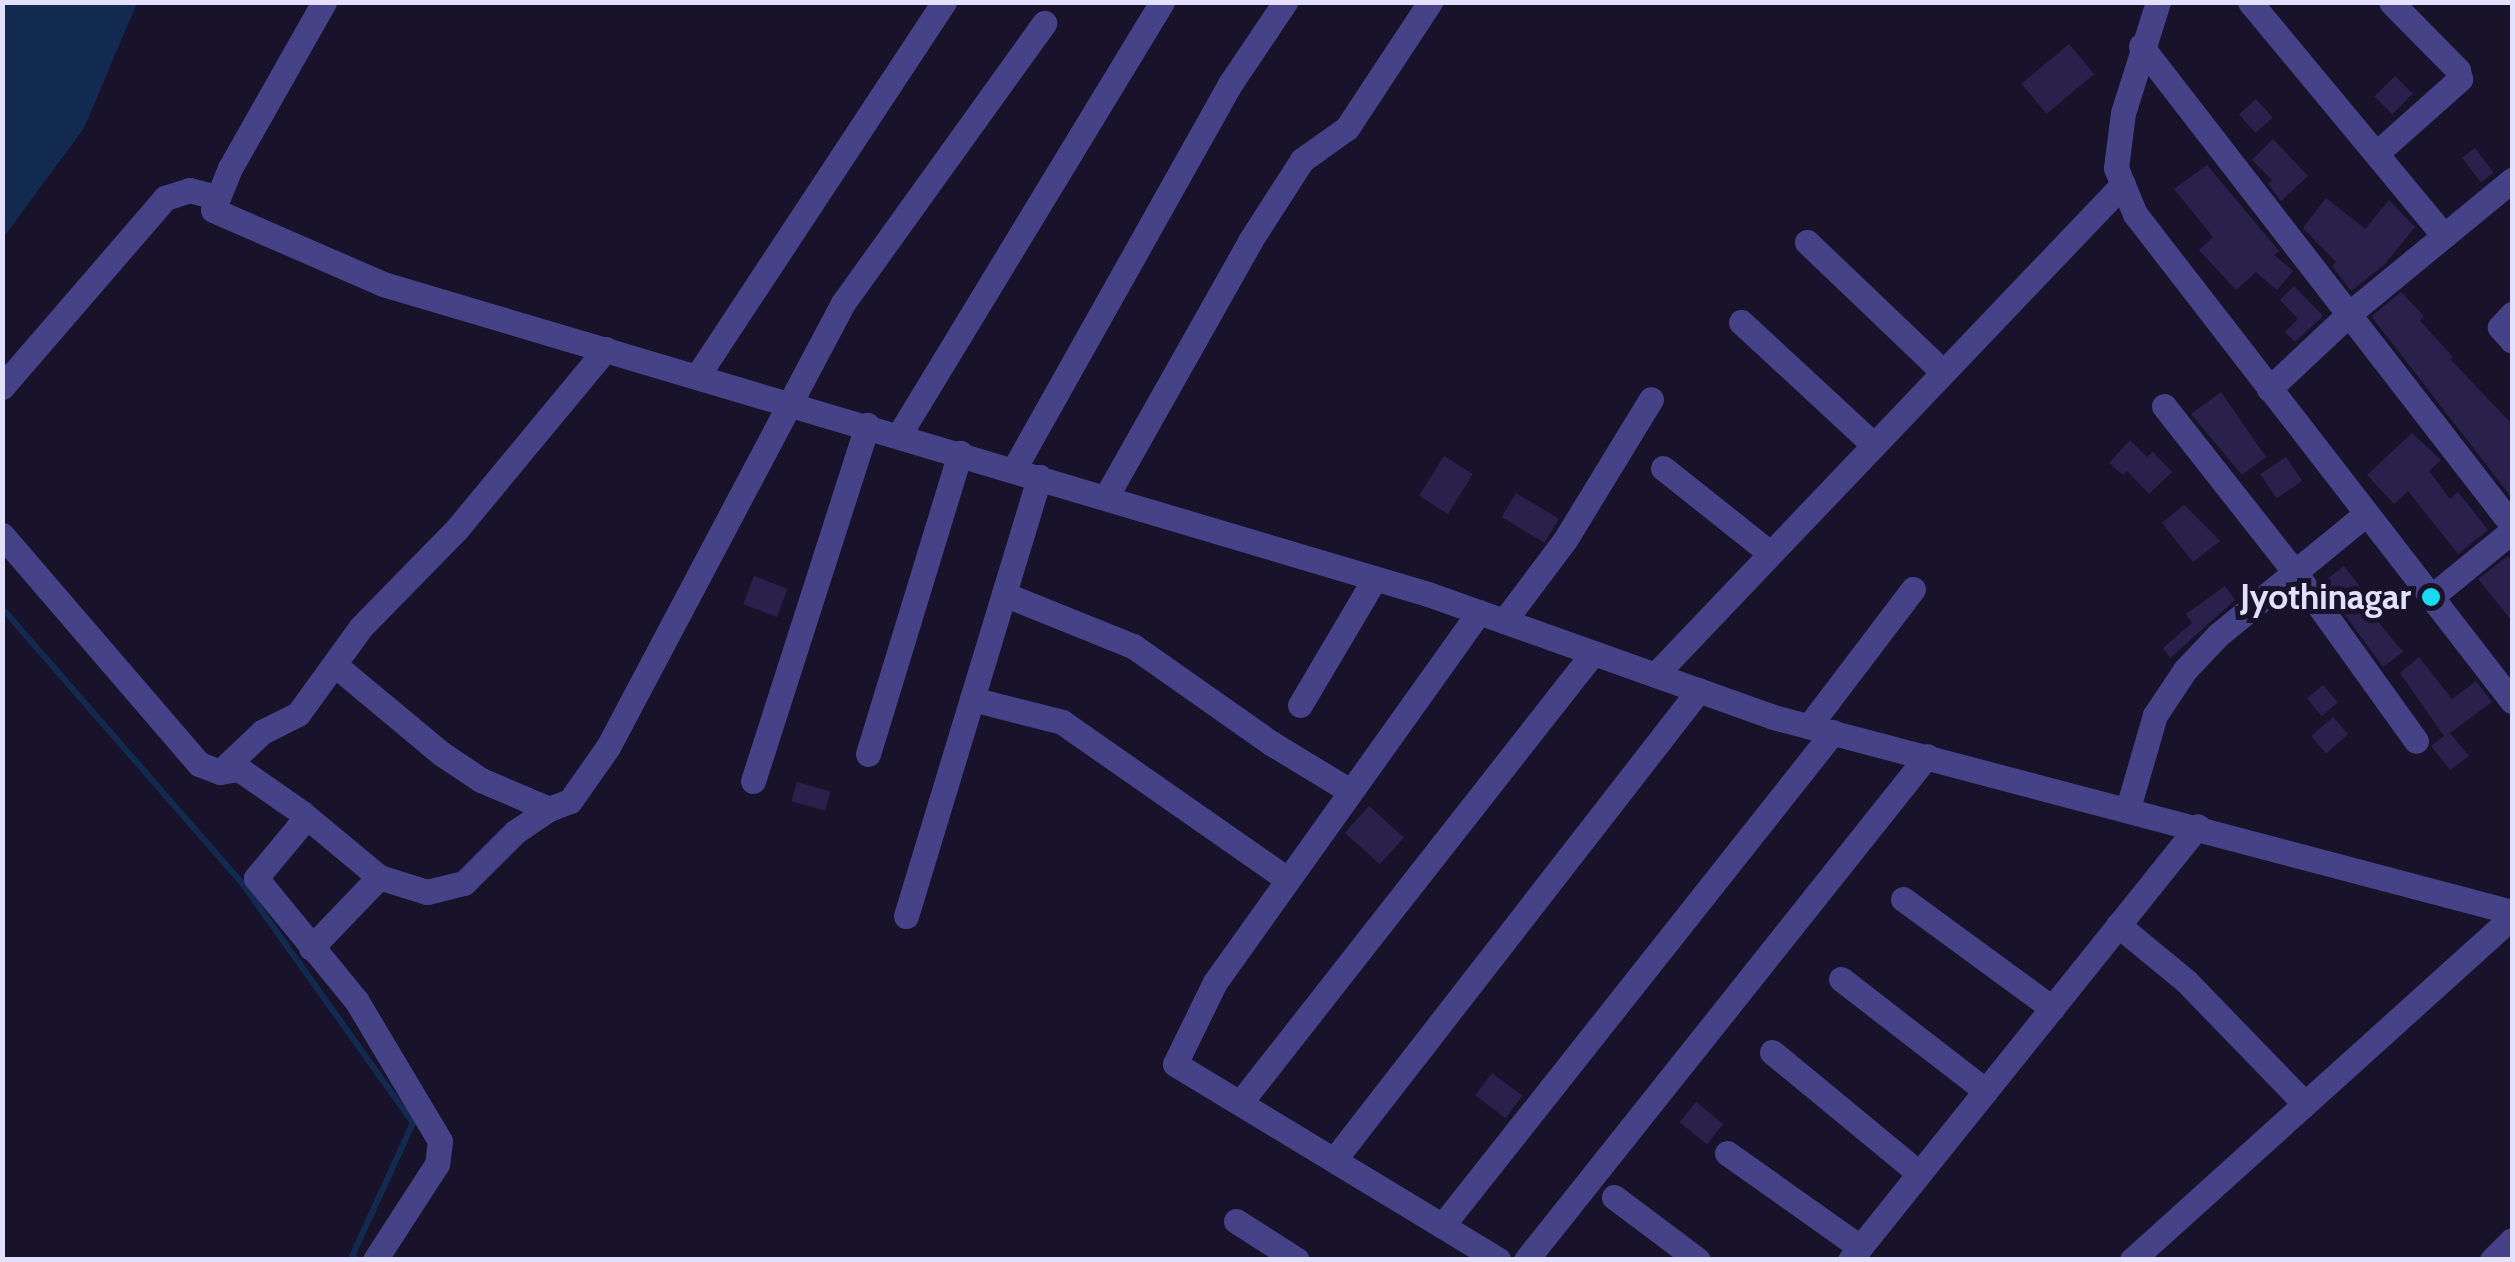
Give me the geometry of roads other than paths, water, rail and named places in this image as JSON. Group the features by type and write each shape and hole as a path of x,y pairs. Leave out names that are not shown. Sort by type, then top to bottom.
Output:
{"street":[{"path":"324,2 230,168 213,210 383,284 792,402 1375,578 1821,729 2198,826 2512,914"},
{"path":"698,375 944,2"},
{"path":"899,435 1162,2"},
{"path":"1014,469 1230,84 1285,2"},
{"path":"1106,497 1250,241 1302,160 1347,128 1430,2"},
{"path":"2158,2 2123,113 2116,168 2135,214 2512,700"},
{"path":"2250,2 2444,236"},
{"path":"2378,152 2460,79 2458,70 2391,2"},
{"path":"2,536 198,764 220,772 239,769 302,812 380,877 427,892 464,883 515,832 549,808 570,802 608,746 843,303 1044,23"},
{"path":"2142,46 2512,528 2431,597"},
{"path":"2269,389 2350,313 2512,180"},
{"path":"1655,675 2122,184"},
{"path":"2,387 165,198 189,190 218,198"},
{"path":"1807,242 1943,372"},
{"path":"2512,314 2500,327 2512,341"},
{"path":"1742,322 1874,445"},
{"path":"220,772 262,732 298,714 361,627 456,530 606,348"},
{"path":"1498,1260 1176,1064 1215,982 1287,879 1350,791 1491,616 1565,540 1651,398"},
{"path":"2164,406 2294,571 2416,741"},
{"path":"753,781 867,425"},
{"path":"868,754 960,452"},
{"path":"1663,468 1770,554"},
{"path":"906,916 1039,477"},
{"path":"2128,808 2166,695 2218,636 2366,514"},
{"path":"1300,704 1375,578"},
{"path":"1442,1226 1821,729 1913,589"},
{"path":"1004,594 1133,646 1271,743 1350,791"},
{"path":"1240,1103 1593,653"},
{"path":"335,665 460,767 503,792 549,808"},
{"path":"1334,1160 1699,690"},
{"path":"972,699 1062,722 1287,879"},
{"path":"1526,1260 1927,756"},
{"path":"302,812 300,825 256,878 356,1000 440,1142 437,1164 375,1260"},
{"path":"1727,1153 1855,1253 2198,826"},
{"path":"311,948 380,877"},
{"path":"1903,899 2052,1008"},
{"path":"2132,1260 2512,914"},
{"path":"2118,926 2186,981 2305,1104"},
{"path":"1842,979 1986,1091"},
{"path":"1772,1052 1919,1173"},
{"path":"1614,1197 1698,1260"},
{"path":"1236,1221 1297,1260"},
{"path":"2492,1260 2512,1240"}],"water":[{"path":"3,2 137,3 84,128 3,238"}],"waterway":[{"path":"2,608 242,883 413,1123 352,1256 355,1258"}],"place":[{"name":"Jyothinagar","path":"2431,597"}]}
